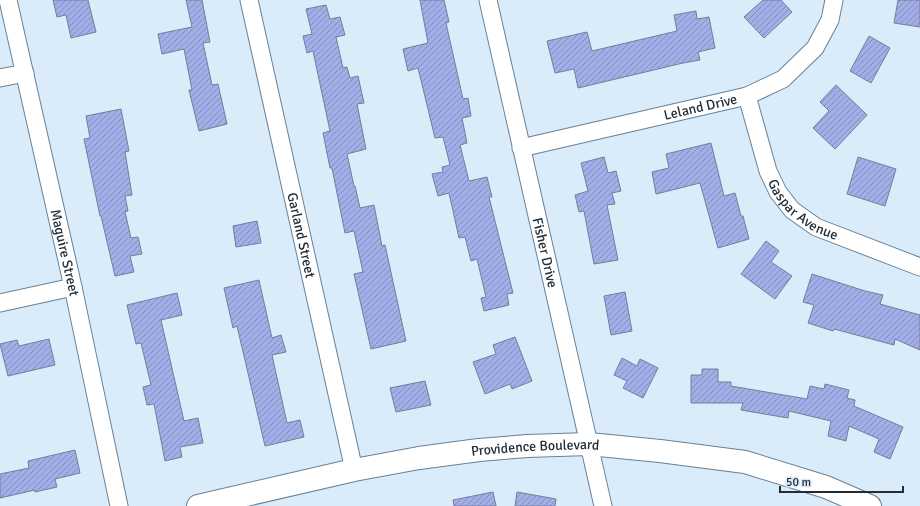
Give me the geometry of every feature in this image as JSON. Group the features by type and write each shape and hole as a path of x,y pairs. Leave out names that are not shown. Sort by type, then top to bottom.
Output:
{"main road":[{"name":"Providence Boulevard","path":"198,506 354,470 419,458 479,450 527,446 589,444 745,462 826,487 870,506"}],"street":[{"name":"Maguire Street","path":"8,0 73,287 119,506"},
{"name":"Garland Street","path":"249,0 354,470"},
{"name":"Fisher Drive","path":"488,0 603,506"},
{"name":"Leland Drive","path":"521,148 747,96 783,79 815,48 830,20 834,0"},
{"path":"0,78 25,73"},
{"name":"Gaspar Avenue","path":"747,96 768,171 778,192 792,210 816,227 920,267"},
{"path":"0,303 73,287"}],"building":[{"path":"53,0 88,0 96,32 71,38 66,15 57,17"},
{"path":"186,0 202,0 210,42 203,43 212,85 218,84 227,124 199,131 189,90 192,90 184,49 162,54 158,34 192,27"},
{"path":"420,0 444,0 449,22 446,23 463,99 468,98 471,116 462,118 467,143 460,145 469,181 487,177 492,197 489,197 513,293 507,294 509,305 484,311 481,298 486,297 477,259 471,261 465,237 459,238 449,193 438,196 432,174 443,172 442,167 450,165 443,137 435,138 418,68 408,71 403,49 428,43"},
{"path":"763,0 781,0 792,12 764,38 744,17"},
{"path":"898,0 920,0 920,27 894,23"},
{"path":"326,5 330,19 340,17 345,35 336,37 343,68 347,67 350,78 358,76 364,103 357,104 366,149 347,154 354,186 360,208 374,205 382,246 385,245 406,341 371,349 354,274 363,272 354,231 345,233 332,168 330,168 323,133 330,131 313,51 307,53 303,36 312,34 306,9"},
{"path":"696,11 697,19 709,17 715,48 698,52 700,60 578,88 574,69 555,73 547,41 587,32 592,51 677,31 674,15"},
{"path":"869,36 890,48 871,83 850,71"},
{"path":"836,85 867,115 835,149 813,128 829,111 820,102"},
{"path":"121,109 129,151 125,152 132,195 125,196 128,211 125,212 131,238 138,237 142,254 130,256 134,272 115,276 100,216 84,139 90,138 86,116"},
{"path":"711,143 724,196 735,193 749,239 718,248 700,183 656,194 652,172 669,168 666,154"},
{"path":"604,157 608,173 616,171 621,191 612,193 615,204 607,205 618,260 594,264 584,211 579,212 575,195 588,191 581,163"},
{"path":"858,157 896,169 885,206 847,194"},
{"path":"257,221 261,243 236,247 233,226"},
{"path":"766,241 779,251 771,262 792,276 775,299 741,274"},
{"path":"812,274 865,291 883,295 880,304 920,315 920,350 895,339 894,345 834,329 833,331 808,323 814,305 803,302"},
{"path":"259,280 272,338 281,335 286,352 272,355 287,423 300,420 304,437 265,446 237,326 233,328 224,288"},
{"path":"625,292 632,331 611,335 604,296"},
{"path":"177,293 182,315 161,320 184,421 198,418 203,443 180,447 182,457 165,461 154,404 147,405 143,387 151,385 141,343 136,344 127,305"},
{"path":"515,337 532,381 512,389 510,384 485,394 473,362 496,354 493,345"},
{"path":"49,339 55,365 8,376 0,344 17,340 19,346"},
{"path":"622,358 637,366 640,359 658,368 643,398 623,388 627,381 614,375"},
{"path":"702,369 718,369 718,382 731,382 731,386 807,399 810,386 824,389 825,384 849,390 847,398 855,400 854,406 903,427 890,459 874,452 879,439 849,426 846,441 828,436 831,421 789,411 788,418 741,410 743,403 691,403 691,375 702,375"},
{"path":"425,381 431,405 396,412 390,388"},
{"path":"75,450 80,473 55,479 57,487 35,492 35,490 0,498 0,474 29,468 28,461"},
{"path":"493,492 496,506 454,506 453,500"},
{"path":"517,492 556,499 555,506 515,506"}]}
